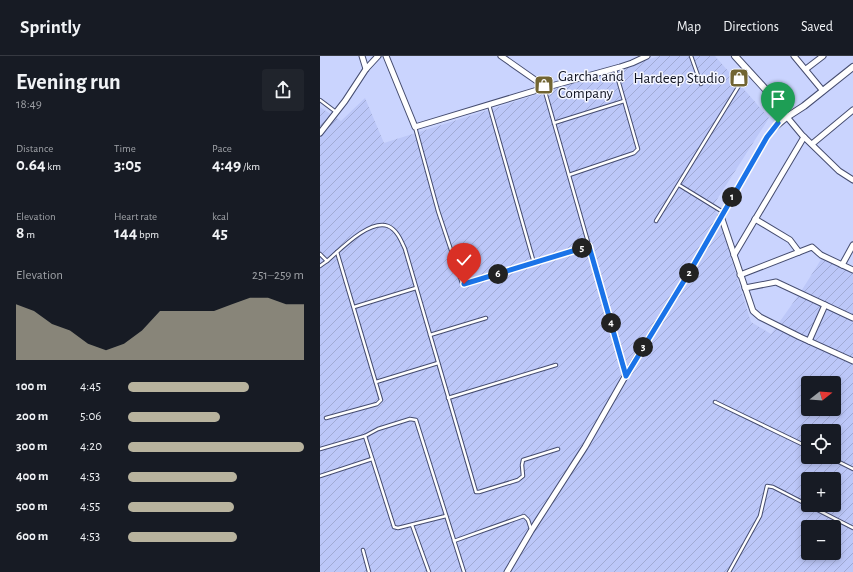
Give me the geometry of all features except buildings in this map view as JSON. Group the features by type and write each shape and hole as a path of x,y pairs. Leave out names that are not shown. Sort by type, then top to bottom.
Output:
{"street":[{"path":"362,56 366,70"},
{"path":"320,133 378,56"},
{"path":"386,56 415,127 632,63 647,56"},
{"path":"500,56 544,88"},
{"path":"735,56 778,103 796,129 839,171 853,180"},
{"path":"794,56 823,91"},
{"path":"806,69 823,56"},
{"path":"507,572 586,447 626,376 693,266 772,129 853,67"},
{"path":"812,144 853,110"},
{"path":"734,255 804,137"},
{"path":"722,214 740,275 753,310 756,314 853,361"},
{"path":"755,219 790,240 799,252"},
{"path":"842,265 853,245"},
{"path":"740,275 799,252 814,248 821,255 853,270"},
{"path":"745,288 776,282 853,318"},
{"path":"809,341 825,305"}],"lane":[{"path":"691,56 701,84"},
{"path":"569,175 637,151 638,148 615,68"},
{"path":"656,221 749,71"},
{"path":"544,88 626,376"},
{"path":"320,100 337,112"},
{"path":"554,123 624,101"},
{"path":"489,105 534,263"},
{"path":"415,127 438,211 462,283 467,283 589,246"},
{"path":"679,185 722,214"},
{"path":"320,266 358,235 370,228 381,225 388,226 395,231 400,238 476,492 518,480 523,476 523,460 558,449"},
{"path":"326,418 380,402 381,398 337,252"},
{"path":"320,254 327,261"},
{"path":"354,307 416,288"},
{"path":"430,335 486,318"},
{"path":"376,382 438,364"},
{"path":"448,398 556,365"},
{"path":"716,402 801,444"},
{"path":"320,449 365,436 378,429 414,418 418,422 463,572"},
{"path":"365,436 394,527 398,528 446,516"},
{"path":"320,476 372,459"},
{"path":"841,463 853,469"},
{"path":"729,572 760,516 767,486 773,487 801,501"},
{"path":"822,512 853,528"},
{"path":"454,541 524,516 528,520 532,531"},
{"path":"412,525 429,572"},
{"path":"363,550 369,572"}],"shaded area":[{"path":"659,56 715,56 769,118 714,204 751,322 771,334 800,293 822,258 853,272 853,572 320,572 320,107 341,121 365,98 384,143"}],"place":[{"name":"Hardeep Studio","path":"739,78"},
{"name":"Garcha and Company","path":"544,85"}],"route":[{"path":"464,284 589,246 626,376 693,266 767,137 778,123"}]}
